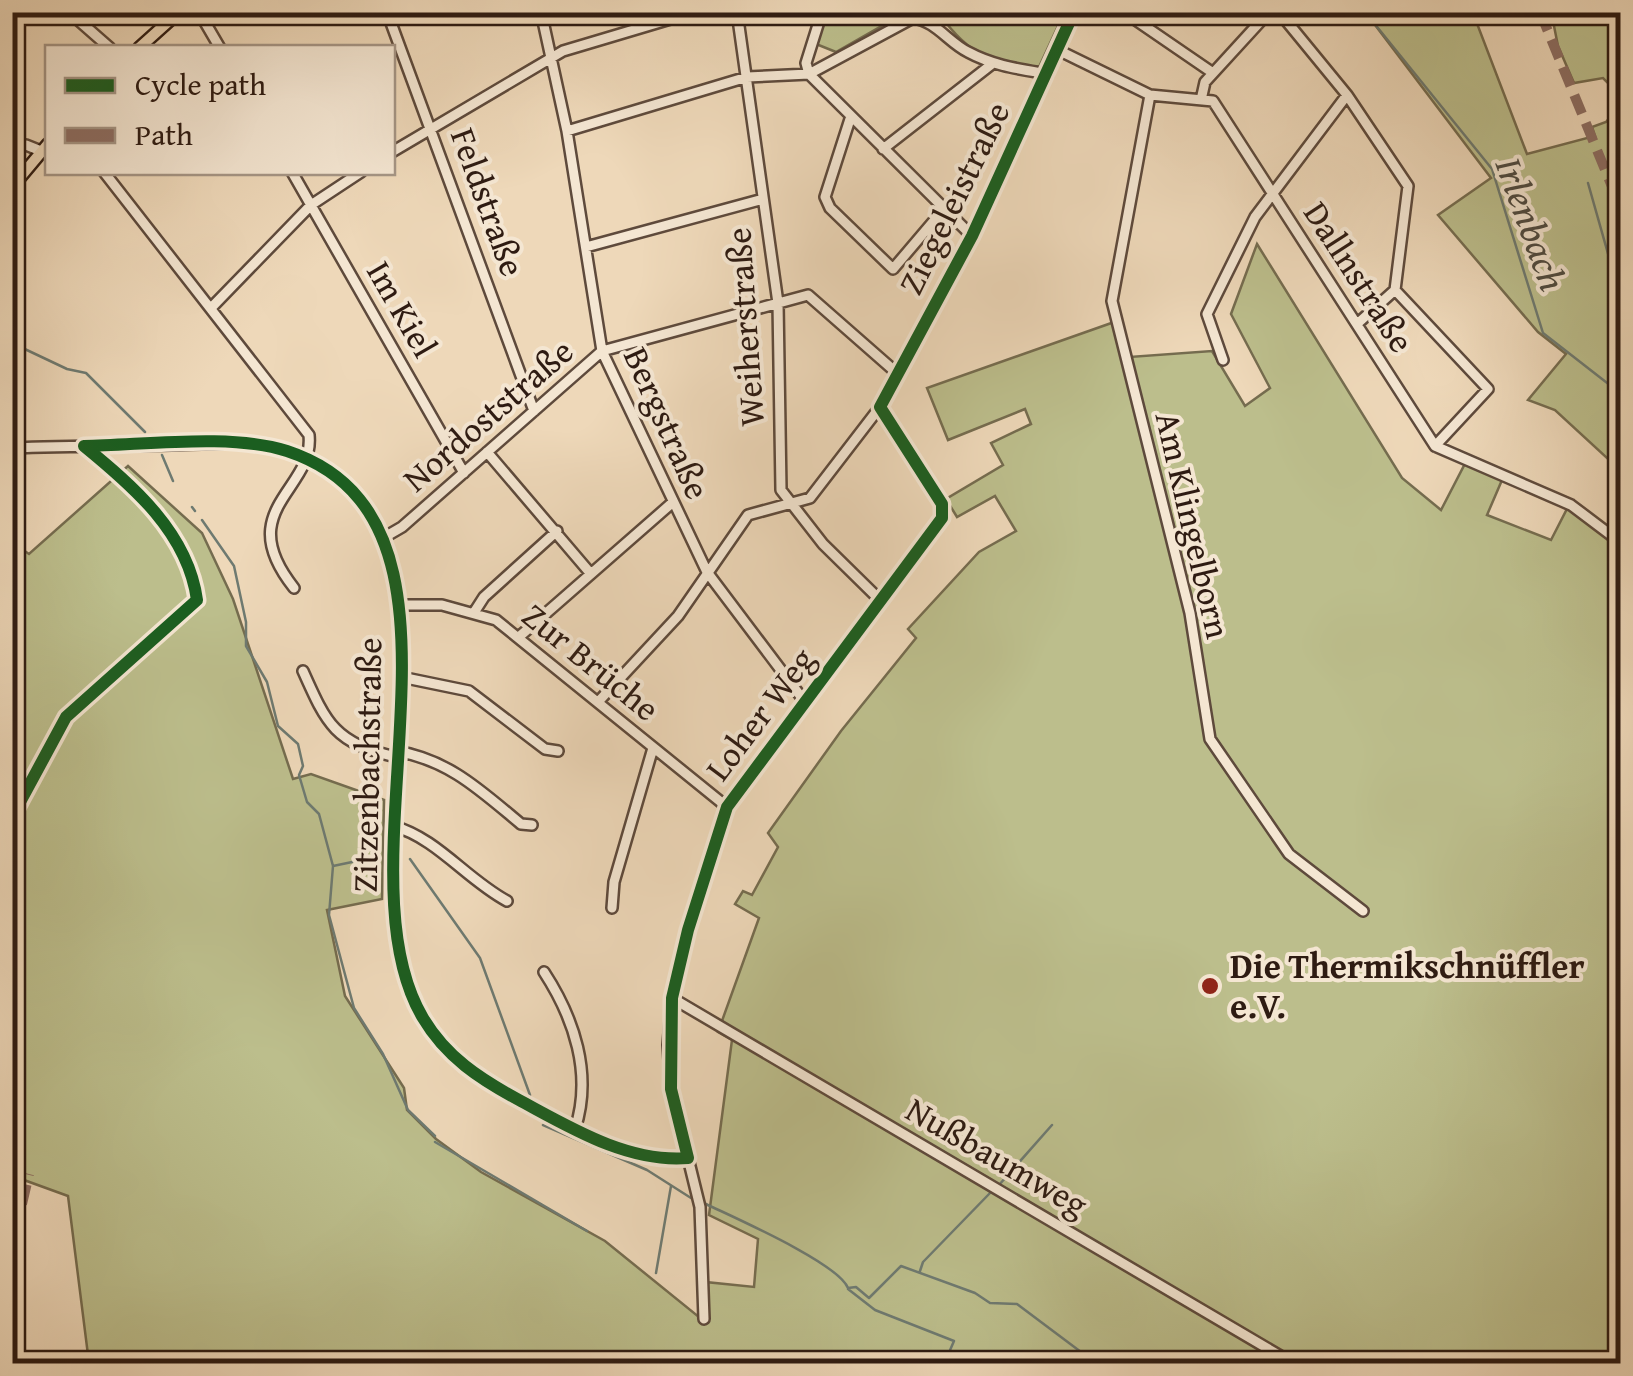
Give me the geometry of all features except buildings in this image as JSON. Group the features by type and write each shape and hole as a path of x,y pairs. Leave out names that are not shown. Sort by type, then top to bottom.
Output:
{"main road":[{"path":"142,45 179,12"},
{"path":"12,187 44,147"}],"street":[{"path":"69,12 107,45"},
{"path":"200,12 218,45"},
{"name":"Feldstraße","path":"387,12 534,411"},
{"name":"Bergstraße","path":"542,12 567,132 602,351 707,572 806,702"},
{"path":"395,150 552,57 694,12"},
{"name":"Weiherstraße","path":"737,12 778,304 781,490 823,544 881,602"},
{"path":"822,12 806,63 809,74 972,236"},
{"name":"Ziegeleistraße","path":"598,702 669,626 748,515 810,498 880,407 972,236 1074,12"},
{"path":"1124,12 1214,73"},
{"path":"1058,50 1150,95 1201,100 1205,82 1269,12"},
{"path":"1279,12 1347,94 1408,186 1395,290 1357,324"},
{"path":"567,132 747,77 809,74 913,18 924,20 962,49 992,64 1048,74"},
{"path":"882,148 992,64"},
{"path":"1223,360 1207,314 1271,192 1347,94"},
{"name":"Am Klingelborn","path":"1150,95 1112,302 1190,613 1210,739 1289,854 1363,911"},
{"name":"Dallnstraße","path":"1201,100 1213,101 1435,446"},
{"path":"851,116 825,197 830,208 893,269 944,209"},
{"path":"12,149 26,145 44,147"},
{"path":"106,175 309,435 306,459 281,495 272,536 279,568 294,588"},
{"name":"Im Kiel","path":"294,175 464,473"},
{"path":"211,308 311,205 356,175"},
{"path":"586,247 763,199"},
{"path":"1395,290 1488,389 1435,446 1571,505 1620,542"},
{"name":"Nordoststraße","path":"383,538 402,527 602,351 808,296 898,374"},
{"name":"Loher Weg","path":"704,1319 700,1208 671,1089 672,998 688,930 728,807 881,602 943,511 880,407"},
{"name":"Zitzenbachstraße","path":"12,448 244,444 306,459 348,488 383,538 401,605 392,826 398,942 422,1017 444,1047 474,1076 575,1128 647,1157 688,1158"},
{"path":"84,446 118,474"},
{"path":"487,452 591,574"},
{"path":"520,636 672,502"},
{"path":"475,611 484,596 557,531"},
{"name":"Zur Brüche","path":"401,605 442,605 475,611 520,636 728,807"},
{"path":"302,671 331,728 365,750 430,757 452,768 520,824 532,825"},
{"path":"401,677 469,691 545,749 558,751"},
{"path":"612,908 614,882 654,748"},
{"path":"392,826 417,832 482,888 507,901"},
{"path":"544,972 561,998 580,1059 582,1108 575,1128"},
{"name":"Nußbaumweg","path":"672,998 1294,1364"},
{"path":"12,1262 17,1232"},
{"path":"12,1312 20,1364"}],"green space":[{"path":"893,12 899,16 836,52 816,44 827,13"},
{"path":"1064,13 1039,67 981,54 939,14"},
{"path":"1366,13 1455,13 1458,18 1473,13 1527,154 1595,136 1592,127 1606,122 1620,105 1620,470 1555,410 1528,400 1566,354 1538,332 1438,215 1491,178"},
{"path":"1568,13 1572,22 1578,20 1576,13 1620,13 1620,95 1603,78 1574,83 1558,46 1552,16"},
{"path":"1257,244 1402,478 1441,510 1469,456 1505,473 1487,515 1551,540 1571,501 1620,537 1620,1363 89,1363 68,1196 13,1176 13,543 29,554 128,466 202,533 233,599 293,779 311,774 384,800 382,899 327,910 345,996 404,1088 407,1110 436,1139 481,1172 605,1241 705,1322 705,1282 754,1287 758,1239 709,1215 732,1040 718,1032 759,918 735,904 743,891 752,895 778,847 768,833 841,731 916,638 908,629 979,552 1016,531 995,496 957,517 946,499 1003,465 991,443 1031,424 1025,409 948,440 927,388 1120,320 1130,357 1212,351 1245,406 1270,388 1231,314"}],"waterway":[{"name":"Irlenbach","path":"1365,12 1492,169 1543,333 1620,393"},
{"path":"1588,183 1620,296"},
{"path":"1617,358 1620,342"},
{"path":"12,343 67,369 86,373 145,432"},
{"path":"1616,366 1620,378"},
{"path":"162,455 173,481"},
{"path":"192,507 195,511"},
{"path":"202,520 234,566 246,622 246,646 267,682 278,726 298,744 303,766 299,775 307,802 319,814 333,866 376,857"},
{"path":"410,859 480,958 530,1095"},
{"path":"333,866 329,915 354,1008 383,1054 408,1110 435,1136"},
{"path":"543,1125 647,1170 691,1198"},
{"path":"1052,1125 999,1185 1088,1237"},
{"path":"919,1138 992,1180"},
{"path":"435,1142 587,1231"},
{"path":"656,1273 671,1186"},
{"path":"920,1271 923,1262 991,1192"},
{"path":"706,1204 806,1254 826,1266 848,1288 856,1287 869,1298 901,1266 975,1293 990,1303 1017,1304 1097,1364"},
{"path":"848,1289 875,1310 954,1341 944,1364"},
{"path":"1216,1364 1238,1359"}],"marked path":[{"path":"1540,12 1620,206"},
{"path":"22,1204 29,1174"}],"cycle path":[{"path":"84,446 240,442 287,451 351,489 386,548 400,621 401,703 393,874 400,952 423,1018 465,1066 559,1122 622,1149 688,1158 671,1089 672,998 688,930 727,807 942,518 942,504 880,407 972,236 1074,12"},
{"path":"12,817 66,717 197,600 192,576 170,532 139,495 84,446"}],"place":[{"name":"Die Thermikschnüffler e.V.","path":"1210,986"}]}
